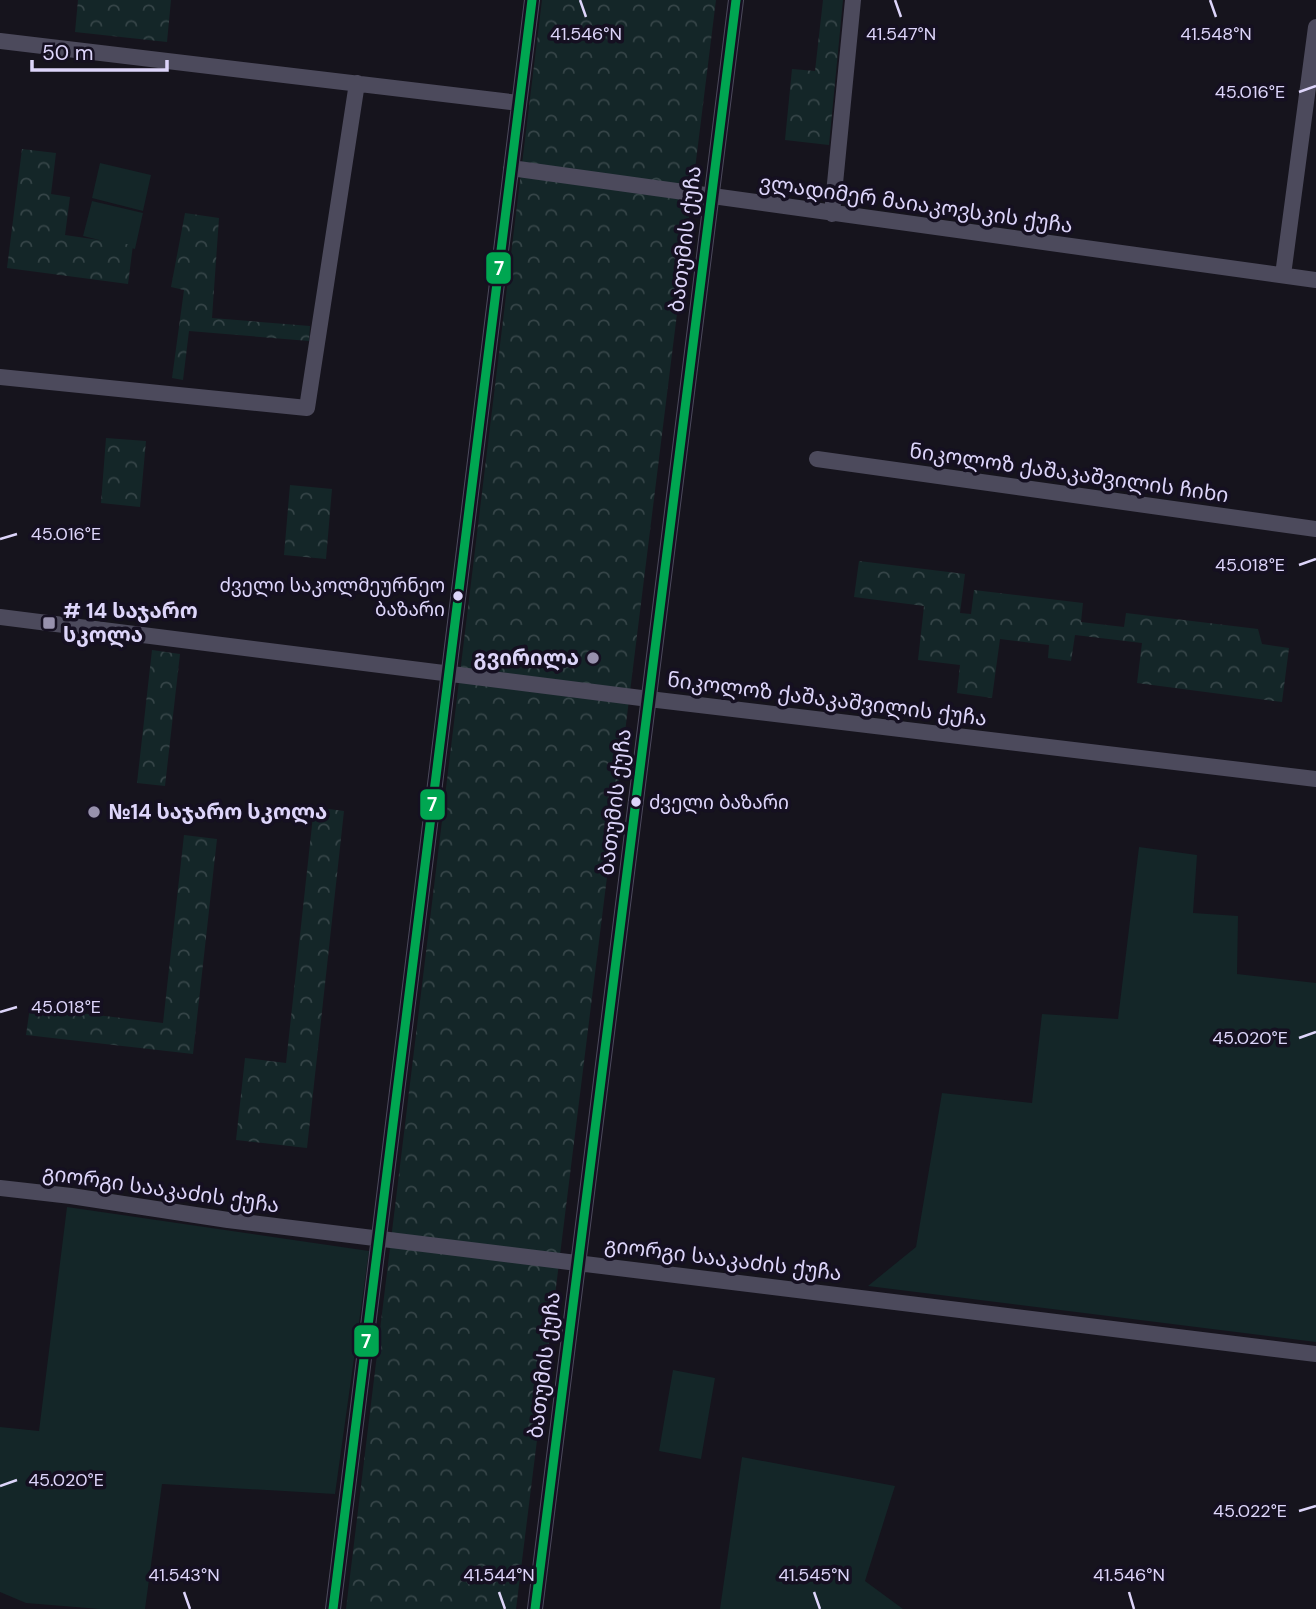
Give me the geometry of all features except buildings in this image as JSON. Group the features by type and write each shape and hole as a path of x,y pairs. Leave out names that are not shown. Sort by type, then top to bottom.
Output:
{"street":[{"path":"333,1609 532,0"},
{"name":"ბათუმის ქუჩა","path":"535,1609 736,0"},
{"path":"832,214 853,0"},
{"path":"1283,275 1316,27"},
{"path":"0,41 519,103"},
{"path":"0,377 307,408 357,83"},
{"name":"ვლადიმერ მაიაკოვსკის ქუჩა","path":"511,168 1316,280"},
{"name":"ნიკოლოზ ქაშაკაშვილის ჩიხი","path":"817,459 1316,529"},
{"name":"ნიკოლოზ ქაშაკაშვილის ქუჩა","path":"0,617 1316,779"},
{"name":"გიორგი სააკაძის ქუჩა","path":"0,1188 228,1220 1316,1354"}],"green space":[{"path":"78,0 171,0 167,42 75,32"},
{"path":"542,0 716,0 516,1609 346,1609"},
{"path":"823,0 843,0 829,145 785,140 792,69 815,71"},
{"path":"22,149 56,153 51,194 70,197 65,235 133,245 128,284 7,268"},
{"path":"100,163 151,175 143,211 92,198"},
{"path":"92,201 143,213 135,249 83,236"},
{"path":"185,213 219,218 212,318 310,326 309,341 189,331 183,380 172,378 184,290 171,287"},
{"path":"106,438 146,441 140,507 101,503"},
{"path":"290,485 332,489 326,559 284,555"},
{"path":"859,561 965,574 960,613 971,614 974,590 1083,603 1081,622 1124,627 1126,613 1258,629 1262,644 1289,648 1282,702 1137,683 1142,643 1075,635 1071,661 1048,658 1049,645 1000,639 992,698 957,693 960,665 918,660 924,606 854,597"},
{"path":"152,650 180,654 165,786 137,783"},
{"path":"314,807 344,811 307,1148 236,1140 245,1058 286,1063"},
{"path":"184,835 217,839 193,1054 26,1035 30,1007 163,1023"},
{"path":"1139,847 1197,855 1193,913 1238,916 1237,974 1316,983 1316,1342 868,1286 916,1247 942,1093 1032,1103 1042,1014 1118,1019"},
{"path":"67,1207 369,1251 335,1494 162,1484 145,1609 100,1609 26,1603 0,1592 0,1427 39,1431"},
{"path":"673,1370 715,1378 701,1459 659,1451"},
{"path":"742,1457 895,1486 865,1581 903,1609 720,1609"}],"transit line":[{"name":"7","path":"333,1609 532,0"},
{"name":"7","path":"535,1609 736,0"}],"place":[{"name":"ძველი საკოლმეურნეო ბაზარი","path":"458,596"},
{"name":"# 14 საჯარო სკოლა","path":"49,623"},
{"name":"გვირილა","path":"593,658"},
{"name":"ძველი ბაზარი","path":"636,802"},
{"name":"№14 საჯარო სკოლა","path":"94,812"}]}
